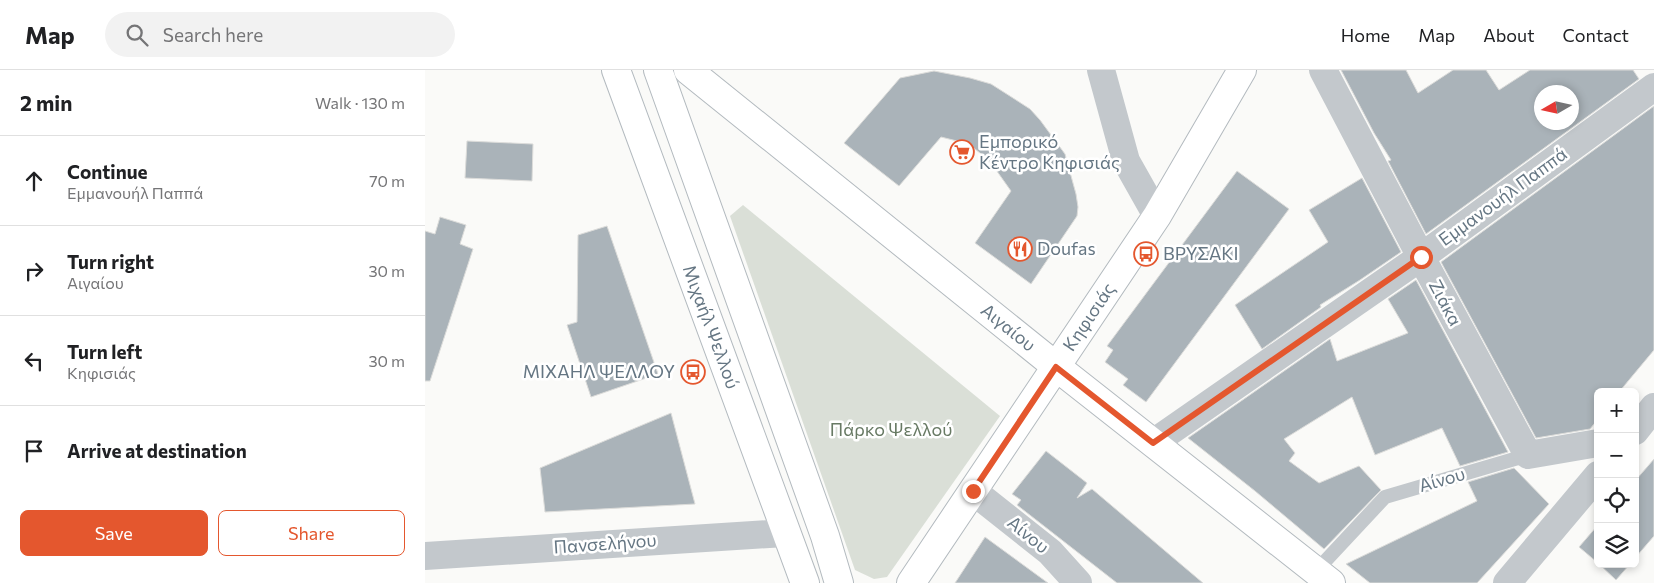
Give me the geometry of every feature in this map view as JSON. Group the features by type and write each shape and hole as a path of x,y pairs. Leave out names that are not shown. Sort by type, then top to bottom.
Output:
{"main road":[{"name":"Μιχαήλ Ψελλού","path":"616,70 805,583"},
{"path":"658,70 825,536 839,583"},
{"name":"Αιγαίου","path":"689,70 1319,579"},
{"name":"Κηφισιάς","path":"911,583 1157,216 1242,70"}],"street":[{"path":"1101,70 1126,160 1157,216"},
{"name":"Ζιάκα","path":"1323,70 1528,456"},
{"name":"Εμμανουήλ Παππά","path":"1153,443 1421,257 1654,87"},
{"path":"1639,426 1654,407"},
{"name":"Αίνου","path":"1528,456 1594,444"},
{"path":"1507,583 1595,478"},
{"name":"Αίνου","path":"973,491 1050,552 1077,583"},
{"name":"Πανσελήνου","path":"425,556 785,533"}],"lane":[{"name":"Αίνου","path":"1319,579 1385,497 1528,456"}],"green space":[{"name":"Πάρκο Ψελλού","path":"743,205 1000,416 887,577 874,579 855,570 730,216"}],"building":[{"path":"1341,70 1406,70 1418,93 1453,70 1486,70 1499,90 1530,70 1633,70 1639,79 1579,123 1579,85 1534,85 1534,130 1569,130 1426,234 1388,161 1391,160 1374,133"},
{"path":"934,71 991,84 1030,109 1065,154 1076,194 1077,216 1031,284 975,243 1011,191 994,167 975,149 961,142 941,137 899,186 844,143 900,78"},
{"path":"1654,106 1654,350 1622,388 1594,388 1594,424 1590,429 1536,438 1441,262"},
{"path":"467,141 533,144 532,181 465,178"},
{"path":"1237,171 1289,209 1146,402 1123,385 1128,379 1105,362 1113,350 1107,346"},
{"path":"1362,178 1401,252 1320,305 1321,307 1262,349 1235,305 1328,242 1309,210"},
{"path":"440,217 466,225 460,244 473,249 430,381 425,381 425,231 435,234"},
{"path":"607,226 658,374 591,397 567,325 577,322 578,235"},
{"path":"1416,280 1508,452 1460,466 1442,428 1375,455 1352,397 1284,439 1295,453 1289,461 1319,483 1359,466 1381,490 1324,549 1188,438 1330,339 1337,361 1408,333 1388,299"},
{"path":"671,413 695,504 545,512 540,468"},
{"path":"1046,451 1087,483 1077,498 1092,489 1203,583 1117,583 1017,505 1021,500 1012,494"},
{"path":"1654,459 1654,536 1639,553 1639,478"},
{"path":"1514,468 1549,504 1477,583 1370,583 1346,564 1477,501 1468,482"},
{"path":"1594,530 1594,560 1579,547"},
{"path":"985,537 1048,583 955,583"},
{"path":"1603,568 1626,568 1616,580"}],"place":[{"name":"Εμπορικό Κέντρο Κηφισιάς","path":"962,152"},
{"name":"Doufas","path":"1020,249"},
{"name":"ΒΡΥΣΑΚΙ","path":"1146,254"},
{"name":"ΜΙΧΑΗΛ ΨΕΛΛΟΥ","path":"693,372"}],"route":[{"path":"973,491 1056,367 1153,443 1421,257"}]}
